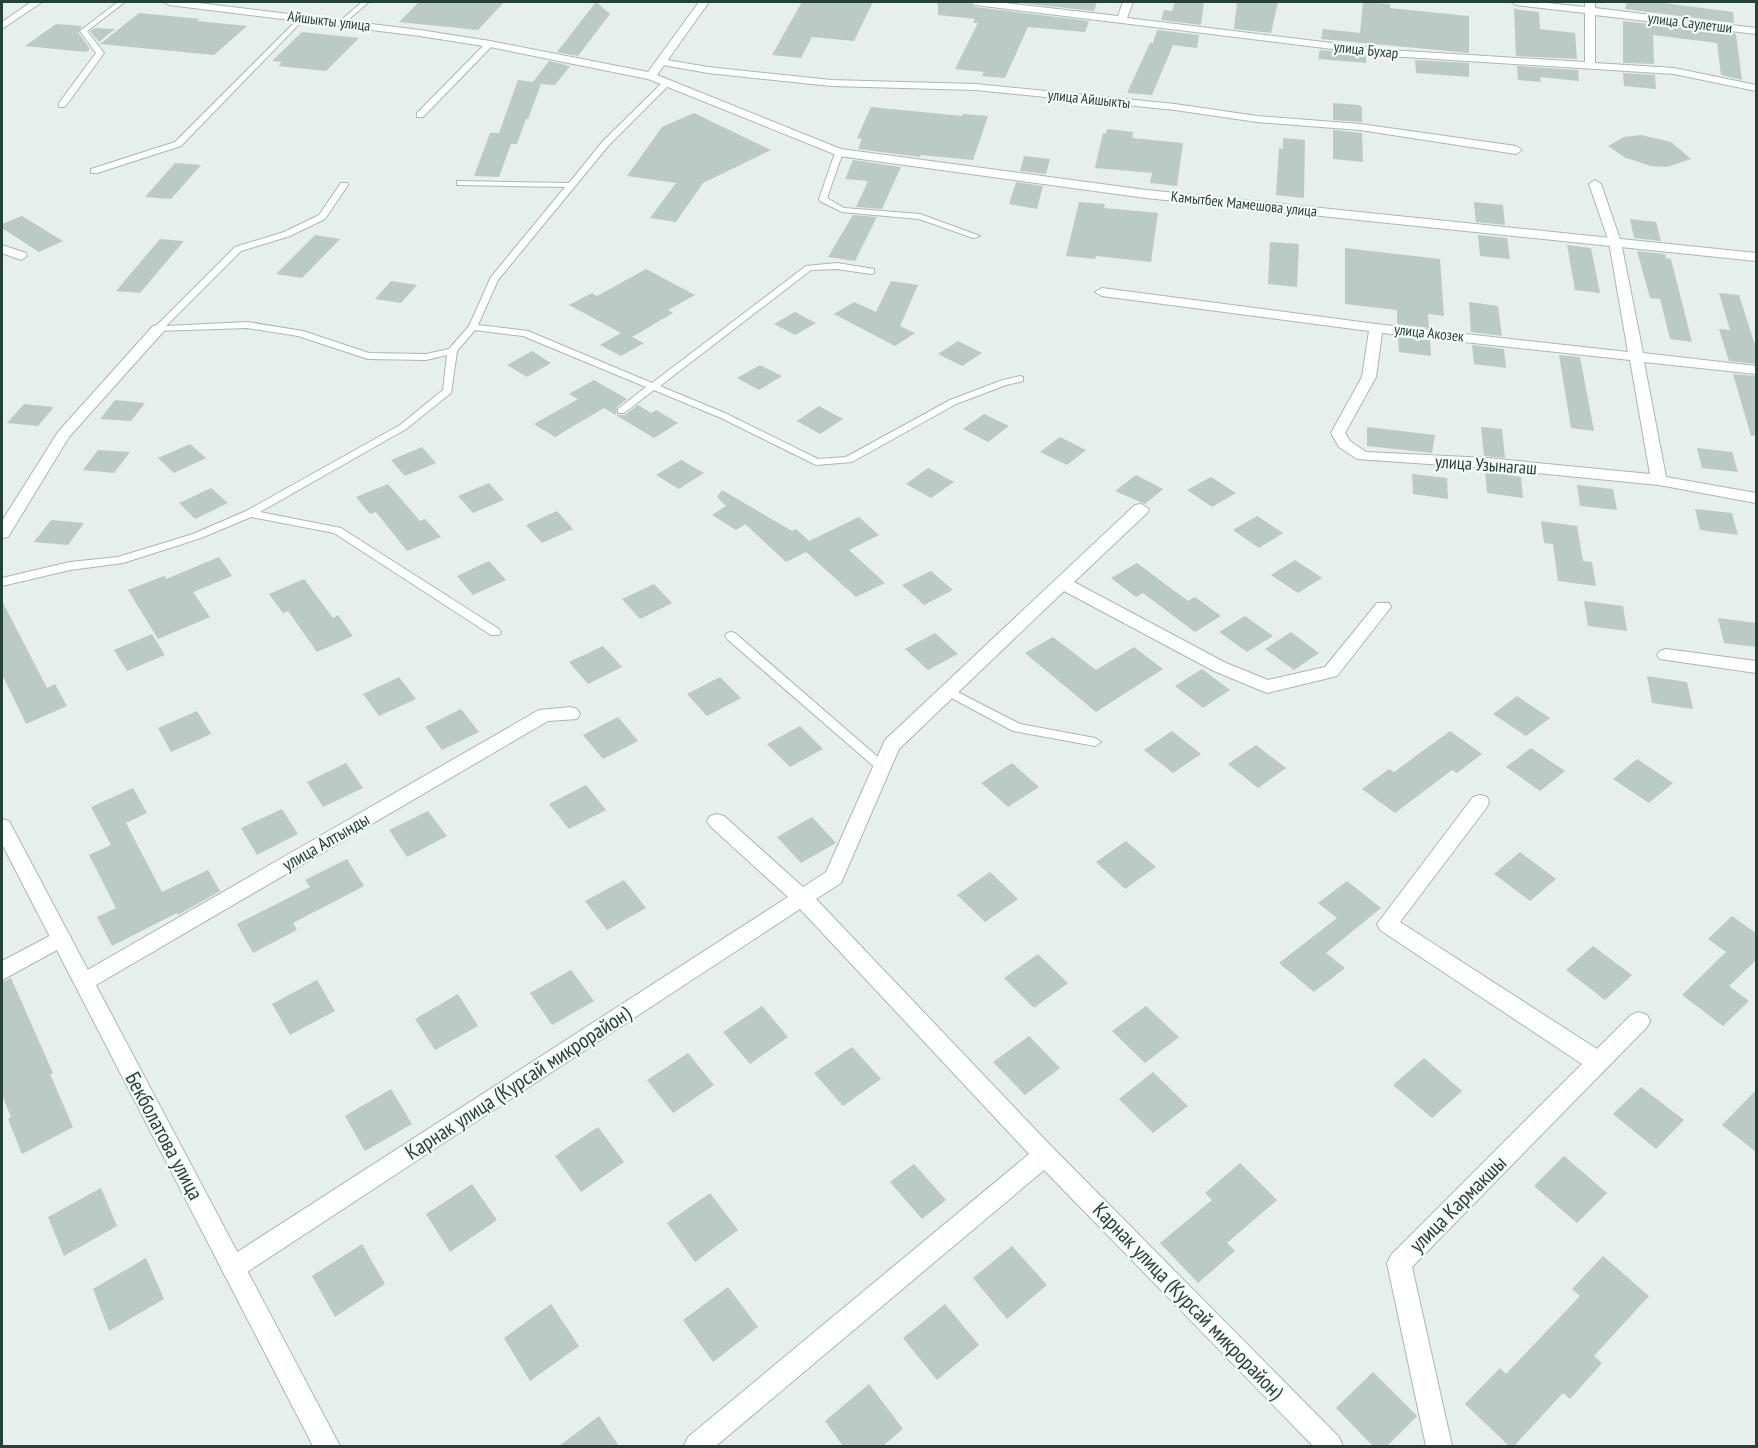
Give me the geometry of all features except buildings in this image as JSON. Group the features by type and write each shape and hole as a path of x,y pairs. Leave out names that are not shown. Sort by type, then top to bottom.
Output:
{"street":[{"path":"2,26 37,2"},
{"name":"Айшыкты улица","path":"169,2 490,44 651,76"},
{"path":"651,76 704,2"},
{"name":"улица Бухар","path":"976,2 1389,53 1674,71 1756,87"},
{"path":"1121,21 1128,2"},
{"name":"улица Саулетши","path":"1515,2 1590,6 1756,30"},
{"path":"1590,6 1590,66"},
{"name":"улица Айшыкты","path":"661,62 708,70 831,83 975,87 1175,107 1257,119 1360,127 1516,150"},
{"name":"Камытбек Мамешова улица","path":"651,76 839,152 1146,194 1756,257"},
{"path":"1594,184 1615,242 1659,480"},
{"path":"2,249 21,256"},
{"name":"улица Акозек","path":"1102,292 1376,328 1756,370"},
{"path":"2,533 63,435 158,328"},
{"name":"улица Узынагаш","path":"1376,328 1369,377 1338,433 1344,444 1362,456 1487,464 1659,480 1756,498"},
{"name":"Карнак улица (Курсай микрорайон)","path":"233,1268 834,876 891,745 1141,509"},
{"path":"1063,583 1220,667 1268,687 1331,672 1383,607"},
{"path":"1666,655 1756,667"},
{"name":"улица Алтынды","path":"84,982 545,715 571,714"},
{"path":"1480,802 1387,924 1598,1062"},
{"name":"Карнак улица (Курсай микрорайон)","path":"717,821 802,898 1045,1155 1330,1446"},
{"name":"Бекболатова улица","path":"2,826 327,1446"},
{"path":"2,971 61,938"},
{"name":"улица Кармакшы","path":"1439,1446 1399,1263 1639,1021"},
{"path":"697,1446 1045,1155"}],"lane":[{"path":"62,105 100,52 83,31 122,2"},
{"path":"341,23 366,2"},
{"path":"94,171 178,144 302,18"},
{"path":"420,115 490,44"},
{"path":"2,582 70,566 119,560 197,536 250,513 403,427 448,391 452,351 473,327 494,279 606,143 668,82"},
{"path":"839,152 823,199 842,210 920,217 976,236"},
{"path":"460,183 572,184"},
{"path":"158,328 238,249 287,234 321,217 344,184"},
{"path":"621,411 809,268 837,266 871,271"},
{"path":"158,328 247,325 300,333 368,356 426,357 452,351"},
{"path":"473,327 525,333 724,416 816,462 848,460 953,402 1020,379"},
{"path":"250,513 337,530 495,632"},
{"path":"731,636 882,767"},
{"path":"948,691 1017,728 1095,742"}]}
